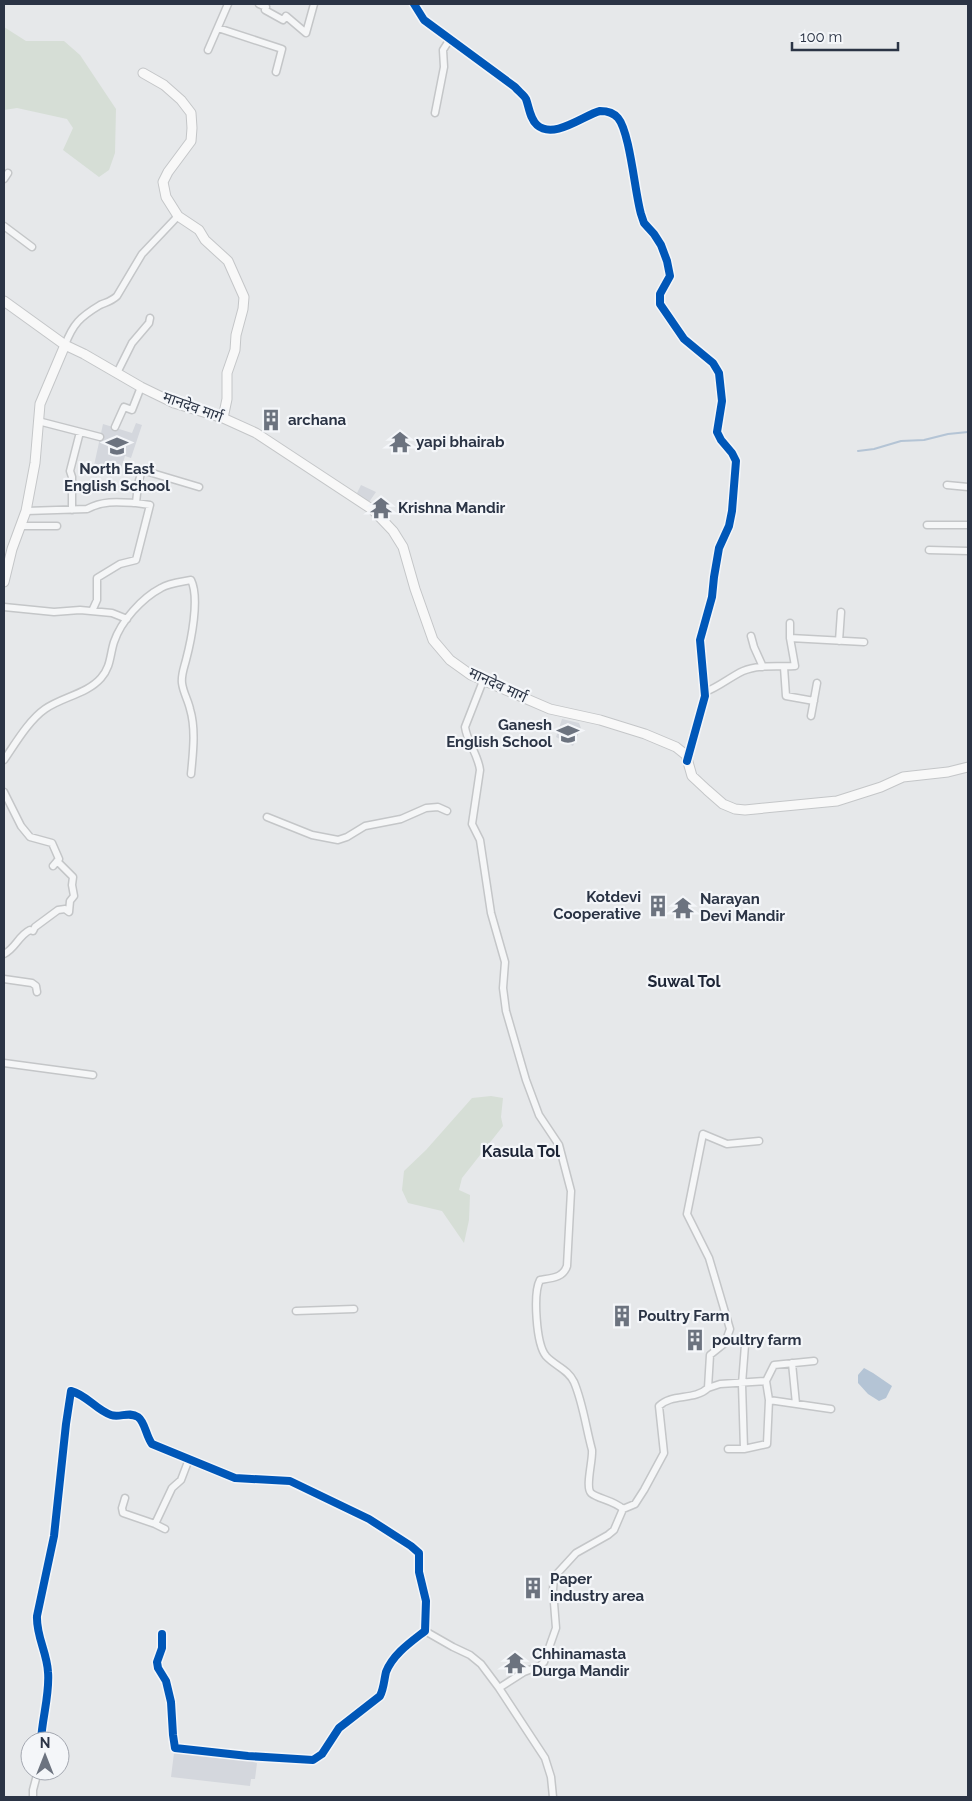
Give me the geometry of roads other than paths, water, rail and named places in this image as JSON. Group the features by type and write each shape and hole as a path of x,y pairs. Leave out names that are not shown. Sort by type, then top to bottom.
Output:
{"main road":[{"path":"143,73 164,85 181,100 191,113 191,141 168,172 163,182 166,197 178,216 199,230 206,240 228,261 244,298 236,335 235,350 227,373 227,399 223,418"},
{"name":"मानदेव मार्ग","path":"4,301 64,345 84,354 141,387 174,403 223,418 256,433 373,510 393,531 403,547 433,640 450,660 483,681 550,708 600,720 645,734 676,747 686,755 692,776 723,804 735,809 745,810 836,801 881,788 903,776 948,772 968,767"},
{"path":"4,582 12,549 26,511 35,463 40,404 64,345"}],"street":[{"path":"208,50 228,4"},
{"path":"260,4 266,7 264,10 283,20 286,16 306,33 314,4"},
{"path":"414,4 424,20 515,87 526,99 530,114 537,125 544,128 558,129 600,111 608,111 619,119 626,141 644,223 661,245 667,261 670,276 660,294 660,304 684,339 713,363 720,373 722,400 718,432 721,440 732,452 736,461 732,511 729,526 719,548 712,597 700,640 705,692 687,760"},
{"path":"218,28 282,49 276,72"},
{"path":"435,113 444,67 443,50 450,39"},
{"path":"64,345 76,321 99,306 113,301 142,254 178,216"},
{"path":"4,226 32,247"},
{"path":"117,373 132,343 149,323 150,318"},
{"path":"115,427 124,408 132,410 141,387"},
{"path":"38,421 100,437"},
{"path":"72,510 72,477 70,471 80,432"},
{"path":"136,503 142,470 198,487"},
{"path":"947,485 968,487"},
{"path":"26,511 87,509 96,504 119,501 150,505 136,560 120,564 97,578 97,600 92,611"},
{"path":"927,525 968,525"},
{"path":"21,526 57,526"},
{"path":"929,550 968,551"},
{"path":"4,760 34,719 43,710 88,687 103,676 109,665 114,641 127,619 144,599 162,587 191,580 193,584 194,613 182,683 191,710 194,746 191,774"},
{"path":"4,607 54,612 80,610 112,612 127,619"},
{"path":"839,640 841,612"},
{"path":"705,692 712,690 744,670 763,667 795,666 790,638 790,623"},
{"path":"751,636 763,667"},
{"path":"790,638 864,642"},
{"path":"784,667 786,696 814,702"},
{"path":"483,681 465,727 466,734 479,762 480,770 472,824 480,840 491,913 505,962 503,988 506,1011 526,1080 540,1115 559,1146 571,1191 567,1266 565,1272 560,1276 540,1280 537,1286 536,1317 540,1344 546,1356 571,1377 577,1392 592,1450 593,1458 589,1488 592,1493 616,1503 622,1509"},
{"path":"811,716 817,682"},
{"path":"4,792 21,826 30,837 52,843 58,859 55,863 73,877 74,896 70,901 69,912 65,909 58,910 33,931 26,932 16,946 4,954"},
{"path":"267,817 312,835 338,840 365,826 401,819 426,808 438,807 447,811"},
{"path":"4,979 32,983 36,986 37,992"},
{"path":"4,1063 93,1075"},
{"path":"708,1388 710,1355 725,1343 730,1329 709,1258 687,1214 703,1134 728,1144 759,1142"},
{"path":"296,1311 354,1309"},
{"path":"744,1449 742,1384 746,1345"},
{"path":"728,1449 744,1449 766,1444 768,1400 766,1381 774,1365 814,1361"},
{"path":"792,1363 796,1404"},
{"path":"499,1688 544,1662 556,1628 553,1590 554,1577 576,1553 608,1536 614,1530 622,1509 635,1504 644,1490 664,1453 659,1406 664,1401 701,1394 708,1388 720,1384 766,1381"},
{"path":"42,1731 48,1674 45,1653 36,1626 52,1544 71,1391 78,1393 96,1407 111,1415 135,1415 143,1423 145,1432 152,1444 235,1478 290,1481 369,1519 411,1546 419,1554 419,1572 426,1601 425,1631 401,1651 390,1665 386,1672 380,1696 339,1728 322,1754 314,1760 248,1756 175,1748 172,1735 172,1702 166,1681 158,1668 157,1662 162,1648 162,1634"},
{"path":"768,1400 831,1409"},
{"path":"155,1524 172,1488 181,1480 189,1459"},
{"path":"125,1498 122,1508 123,1513 165,1529"},
{"path":"425,1631 476,1659 499,1688 545,1758 551,1777 553,1797"},
{"path":"33,1797 35,1781"}],"water":[{"path":"864,1368 892,1386 886,1398 879,1401 868,1394 858,1383 858,1375"}],"waterway":[{"path":"858,451 874,449 901,441 924,440 948,434 968,432"}],"place":[{"name":"archana","path":"271,420"},
{"name":"yapi bhairab","path":"400,442"},
{"name":"North East English School","path":"117,446"},
{"name":"Krishna Mandir","path":"381,508"},
{"name":"Ganesh English School","path":"568,734"},
{"name":"Kotdevi Cooperative","path":"658,906"},
{"name":"Narayan Devi Mandir","path":"683,908"},
{"name":"Poultry Farm","path":"622,1316"},
{"name":"poultry farm","path":"695,1340"},
{"name":"Paper industry area","path":"533,1588"},
{"name":"Chhinamasta Durga Mandir","path":"515,1663"}],"district":[{"name":"Suwal Tol","path":"684,981"},
{"name":"Kasula Tol","path":"521,1151"}]}
